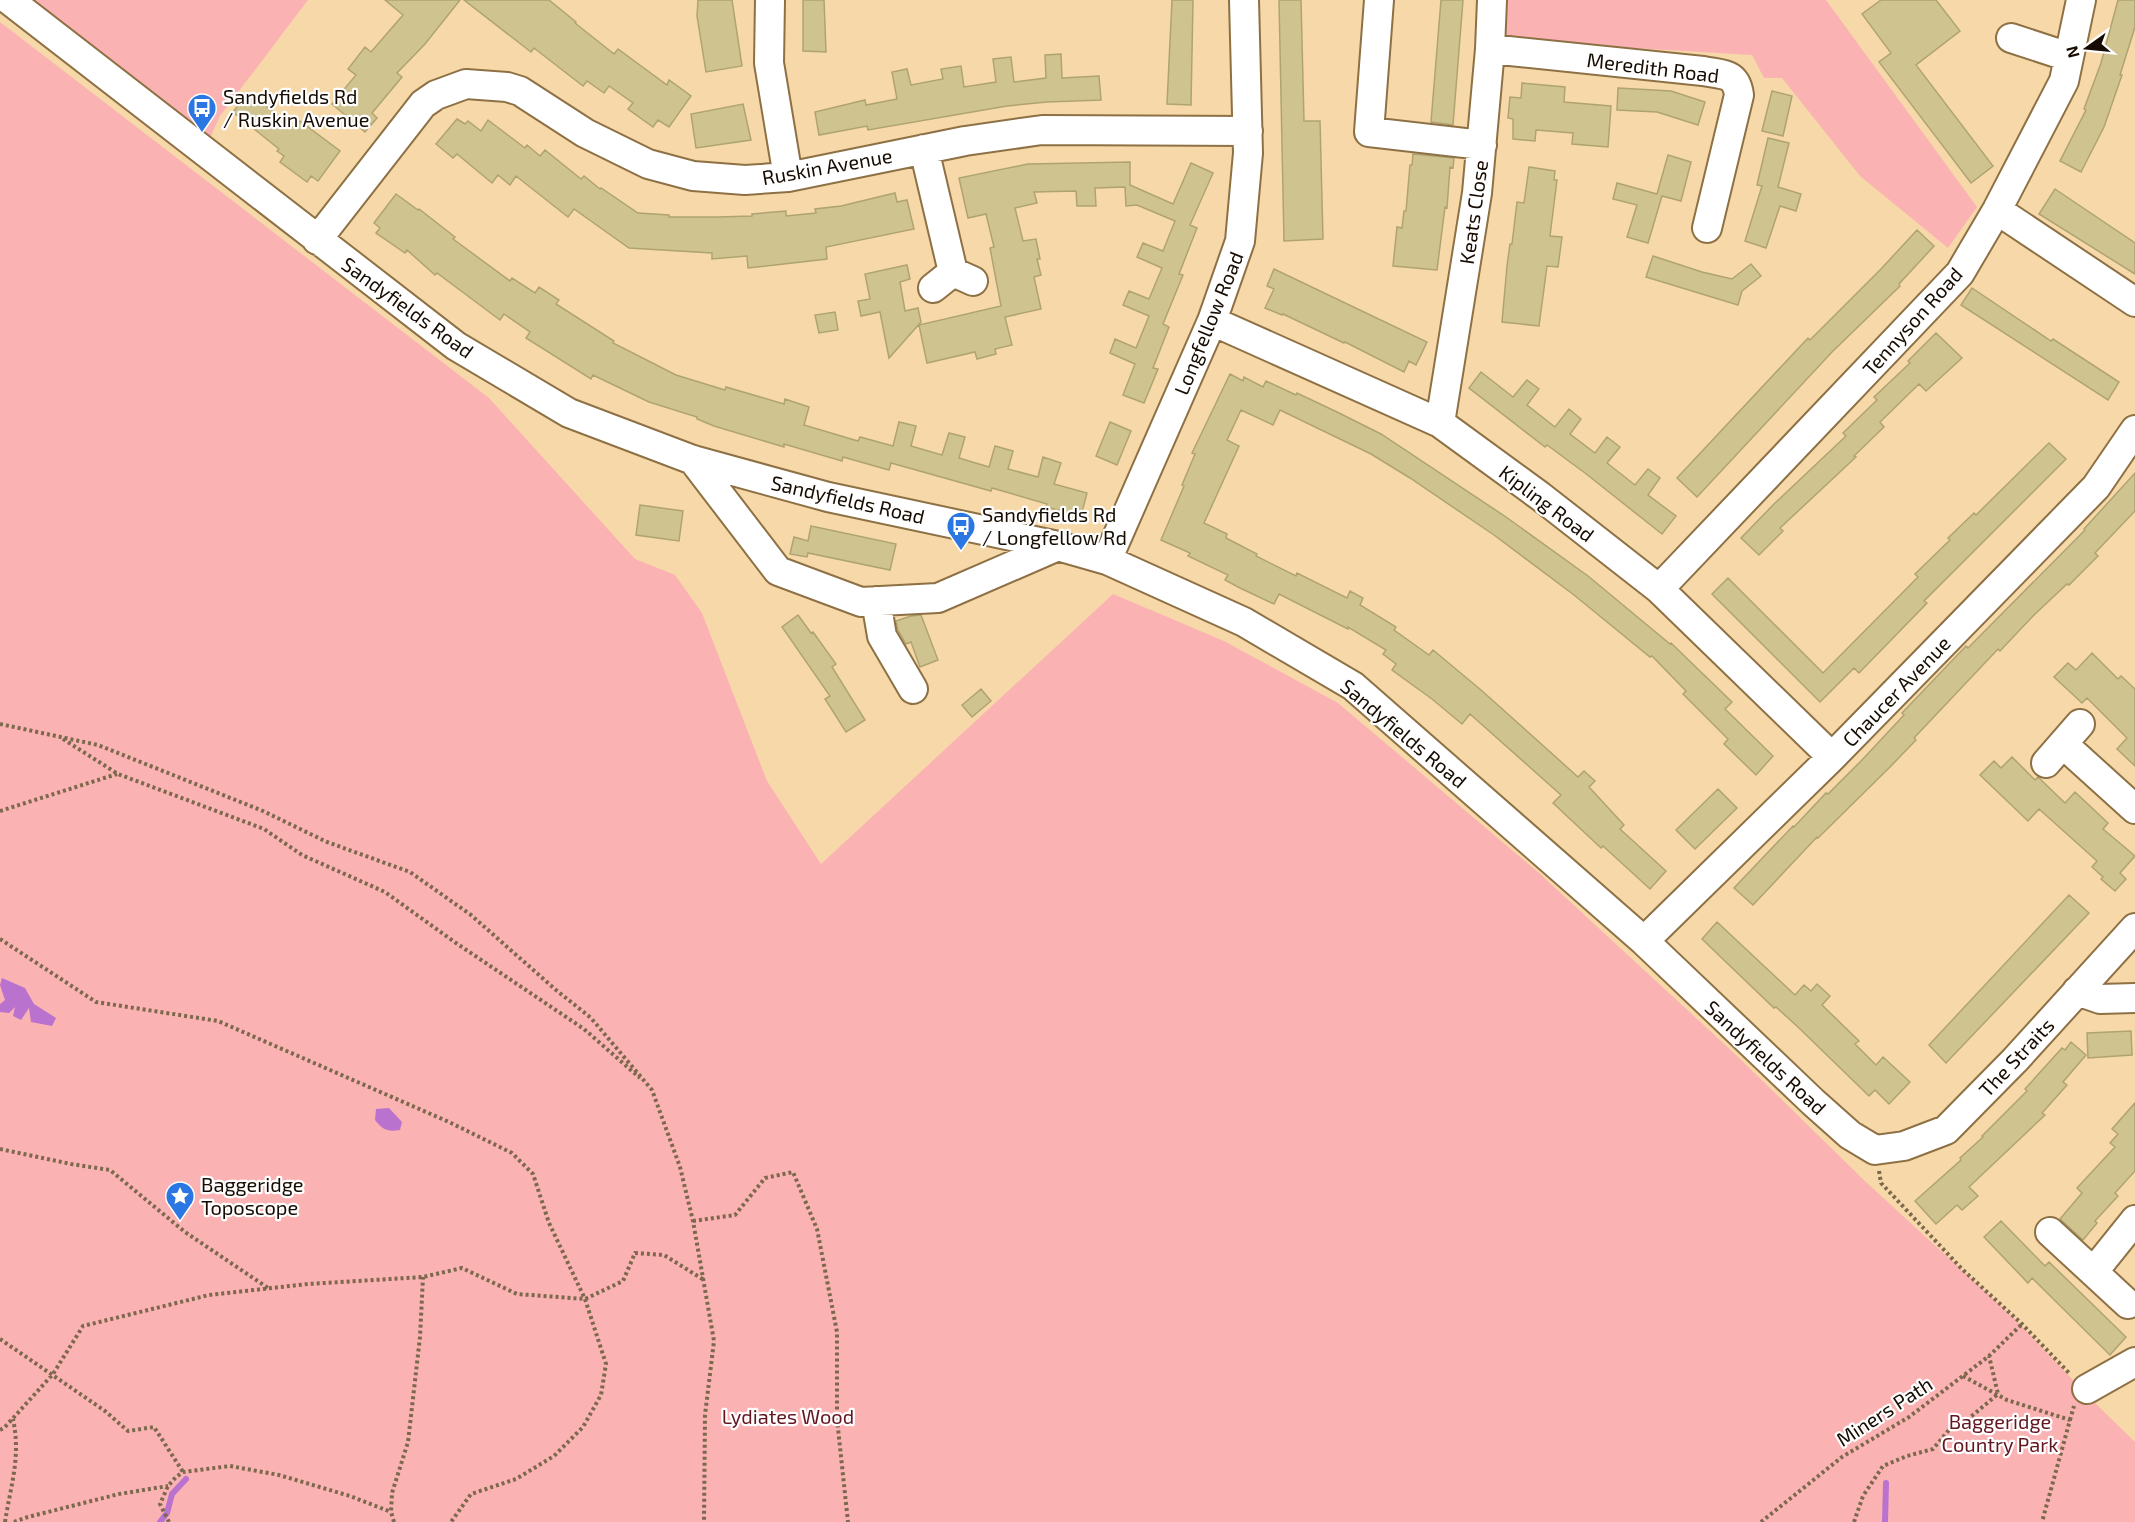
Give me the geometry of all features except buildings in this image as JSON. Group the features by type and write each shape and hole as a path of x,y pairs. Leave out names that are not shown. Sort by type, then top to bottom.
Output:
{"street":[{"name":"Sandyfields Road","path":"9,0 456,346 569,413 693,460 828,496 1058,546 1107,560 1244,622 1353,686 1644,941 1813,1102 1851,1135 1875,1150"},
{"path":"770,0 770,63 789,177"},
{"name":"Longfellow Road","path":"1107,560 1212,321 1240,241 1246,190 1248,131 1244,0"},
{"path":"1379,0 1369,132 1482,144"},
{"name":"Keats Close","path":"1440,423 1478,193 1492,0"},
{"name":"Tennyson Road","path":"1659,589 1960,273 1997,210 2064,81 2081,0"},
{"path":"2012,38 2069,57"},
{"name":"Meredith Road","path":"1490,50 1731,76 1738,84 1739,95 1706,231"},
{"name":"Ruskin Avenue","path":"317,240 423,104 436,94 466,84 507,87 520,91 585,134 648,164 693,176 745,180 789,177 924,149 1042,130 1248,131"},
{"path":"924,149 953,280"},
{"path":"1997,210 2135,302"},
{"name":"Kipling Road","path":"1212,321 1440,423 1540,496 1659,589 1832,757"},
{"name":"Chaucer Avenue","path":"1644,941 1832,757 2096,487 2135,430"},
{"path":"693,460 778,571 861,602 938,598 1058,546"},
{"path":"876,601 882,636 913,689"},
{"path":"2063,744 2135,809"},
{"name":"The Straits","path":"1875,1150 1904,1146 1946,1130 2015,1060 2135,928"},
{"path":"2077,991 2100,999 2135,998"},
{"path":"2094,1271 2135,1220"},
{"path":"2050,1232 2128,1304"},
{"path":"2086,1389 2135,1362"}],"path":[{"path":"0,724 98,745 263,810 327,842 410,872 471,915 591,1018 652,1090 680,1167 693,1221 714,1341 705,1415 704,1522"},
{"path":"60,737 118,774 264,829 302,855 385,892 584,1029 652,1090"},
{"path":"0,811 118,774"},
{"path":"0,939 96,1002 218,1021 449,1122 512,1153 533,1174 549,1223 585,1299 606,1364 601,1395 583,1427 554,1456 516,1479 471,1494 451,1522"},
{"path":"0,1149 110,1170 185,1232 268,1288"},
{"path":"1875,1150 1881,1183 1962,1269 2022,1324 2086,1389"},
{"path":"693,1221 735,1215 765,1178 793,1172 817,1229 837,1332 837,1419 848,1522"},
{"path":"0,1430 52,1374 83,1326 209,1295 308,1284 423,1277 462,1268 517,1294 585,1299 623,1281 635,1254 664,1255 704,1280"},
{"path":"394,1522 391,1512 392,1493 408,1442 420,1336 423,1277"},
{"name":"Miners Path","path":"1761,1522 1842,1457 1909,1417 1989,1356 2022,1324"},
{"path":"0,1338 105,1411 128,1431 153,1427 183,1472"},
{"path":"1989,1356 1998,1394"},
{"path":"1963,1376 2007,1400 2070,1420 2042,1522"},
{"path":"1854,1522 1863,1496 1883,1466 1933,1449 1949,1430 1961,1425 1998,1394"},
{"path":"5,1522 16,1471 17,1439 13,1418"},
{"path":"169,1521 160,1504 168,1486 176,1477 183,1472 230,1466 279,1475 350,1496 391,1512"},
{"path":"14,1522 119,1494 168,1486"}],"green space":[{"path":"32,0 308,0 220,116 210,138"},
{"path":"1499,0 1826,0 1977,207 1948,248 1860,176 1782,78 1764,78 1752,55 1499,40"},
{"path":"0,22 489,398 635,559 675,575 702,613 767,781 821,864 1113,594 1224,641 1338,703 1539,873 1736,1055 1867,1183 2012,1316 2135,1442 2135,1522 0,1522"}],"shaded area":[{"path":"2,978 25,988 34,1004 56,1018 52,1026 31,1022 29,1008 21,1020 13,1016 15,1007 9,1013 0,1012 0,1004 5,1000 0,985"},
{"path":"389,1108 402,1122 400,1130 386,1130 375,1120 376,1109"}],"waterway":[{"path":"160,1522 167,1513 172,1494 186,1479"},
{"path":"1885,1522 1886,1483"}],"place":[{"name":"Sandyfields Rd / Ruskin Avenue","path":"202,134"},
{"name":"Sandyfields Rd / Longfellow Rd","path":"961,552"},
{"name":"Baggeridge Toposcope","path":"180,1222"}],"park label":[{"name":"Lydiates Wood","path":"788,1416"},
{"name":"Baggeridge Country Park","path":"2000,1432"}]}
